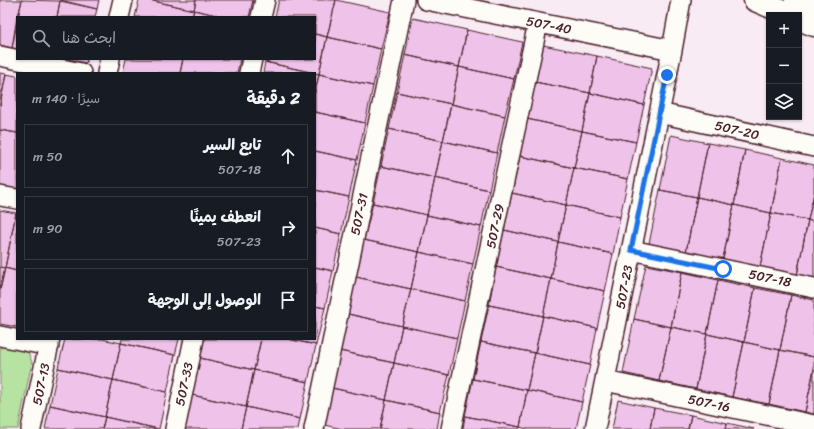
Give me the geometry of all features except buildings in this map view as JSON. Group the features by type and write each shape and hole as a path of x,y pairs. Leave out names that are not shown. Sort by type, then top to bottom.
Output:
{"main road":[{"path":"755,0 783,12"},
{"path":"796,0 814,8"},
{"path":"802,20 814,25"}],"street":[{"path":"119,16 123,0"},
{"path":"261,16 265,0"},
{"name":"507-31","path":"314,429 404,0"},
{"name":"507-40","path":"426,0 672,50"},
{"name":"507-23","path":"595,429 681,0"},
{"name":"507-29","path":"451,429 538,23"},
{"path":"0,56 16,59"},
{"path":"19,60 76,72"},
{"path":"107,72 110,60"},
{"path":"249,72 252,60"},
{"name":"507-20","path":"659,113 814,147"},
{"path":"0,196 16,199"},
{"name":"507-18","path":"631,250 814,288"},
{"path":"0,336 16,338"},
{"path":"29,340 50,343"},
{"name":"507-33","path":"175,429 194,340"},
{"name":"507-13","path":"31,429 50,343"},
{"name":"507-16","path":"605,381 814,425"}],"green space":[{"path":"0,345 24,349 28,352 32,362 18,429 0,429"}],"route":[{"path":"667,75 631,250 723,269"}]}
